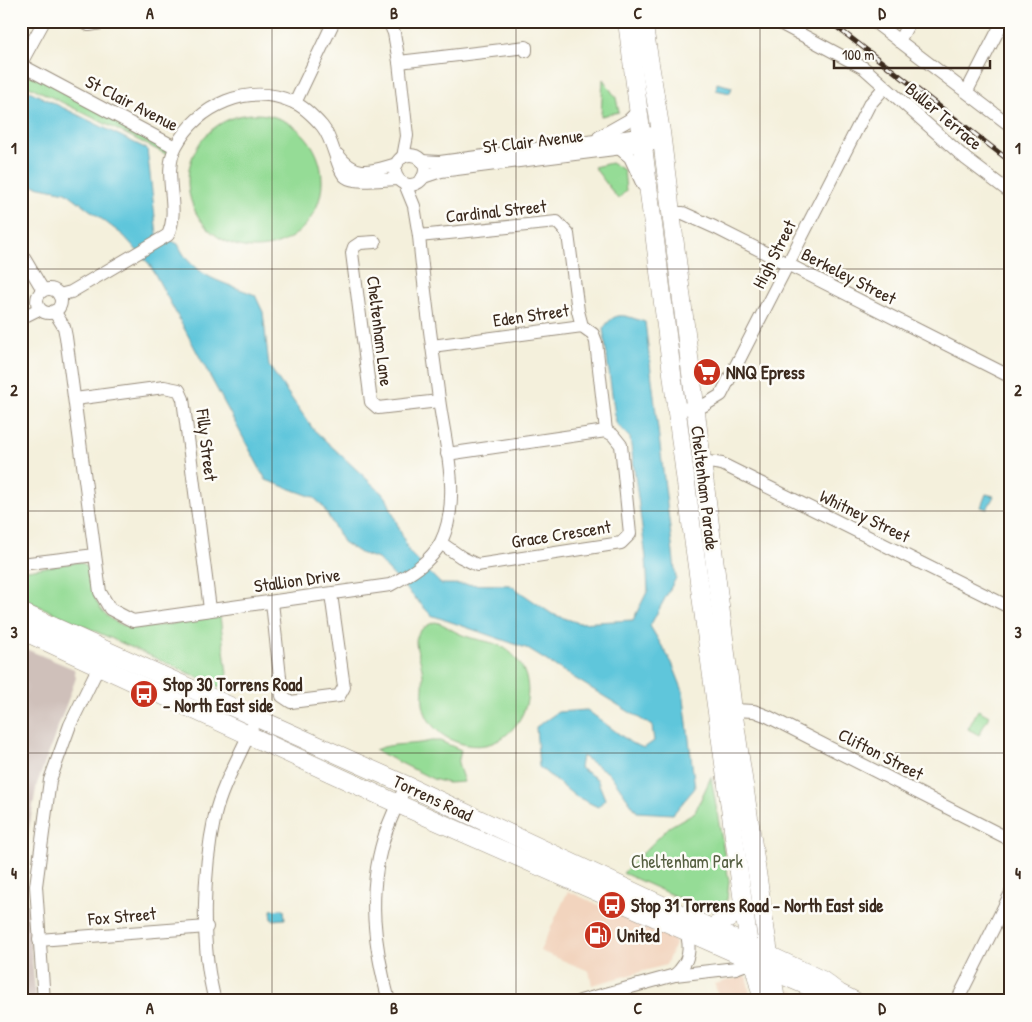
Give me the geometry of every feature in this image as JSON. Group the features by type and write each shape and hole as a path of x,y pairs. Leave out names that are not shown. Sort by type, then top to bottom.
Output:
{"main road":[{"name":"Cheltenham Parade","path":"627,21 676,410 744,907 751,954 763,1001"},
{"name":"Cheltenham Parade","path":"643,21 661,138 733,710 776,1001"},
{"name":"Torrens Road","path":"21,612 103,658 249,735 398,804 686,930 770,963 822,980 847,997"},
{"name":"Torrens Road","path":"21,630 103,658 256,718 406,785 710,928 751,954"},
{"path":"491,845 486,838 486,833 494,826"},
{"path":"710,928 728,919 744,907"}],"street":[{"path":"21,64 44,21"},
{"path":"80,21 89,25 114,21"},
{"path":"295,102 334,21"},
{"path":"384,21 390,24 394,33 407,136 425,170 421,180 401,181 395,172 407,136"},
{"name":"Buller Terrace","path":"776,21 864,68 884,88 966,159 1011,194"},
{"path":"873,21 1011,126"},
{"path":"899,41 910,21"},
{"path":"967,91 1003,21"},
{"path":"399,62 526,47 526,51"},
{"name":"St Clair Avenue","path":"21,64 175,147 196,119 213,106 230,99 269,95 295,102 321,126 330,138 342,174 351,180 401,181"},
{"name":"High Street","path":"676,410 695,408 710,403 720,395 869,105 884,88"},
{"name":"St Clair Avenue","path":"590,142 629,120 638,111"},
{"name":"St Clair Avenue","path":"419,159 440,162 590,142 661,138"},
{"name":"St Clair Avenue","path":"421,180 436,172 619,148 642,140"},
{"path":"59,294 71,292 168,235 173,222 170,166 175,147"},
{"path":"619,148 630,157 650,202"},
{"name":"St Clair Avenue","path":"336,153 348,167 354,170 374,170 400,160"},
{"path":"400,160 410,156 419,159"},
{"name":"Stallion Drive","path":"414,206 421,180"},
{"name":"Stallion Drive","path":"54,311 64,327 100,592 110,609 134,621 390,585 412,573 441,542 449,522 451,497 419,236 414,206 401,181"},
{"name":"Berkeley Street","path":"670,213 683,213 1011,377"},
{"name":"Cardinal Street","path":"419,236 557,222 568,234 578,311 582,326"},
{"name":"Cheltenham Lane","path":"375,242 360,243 354,246 352,253 371,402 378,408 439,401"},
{"path":"21,253 43,290"},
{"path":"43,290 54,290 59,294 61,302 54,311 46,312 39,308 37,298 43,290"},
{"path":"21,318 39,308"},
{"name":"Eden Street","path":"432,346 582,326 593,334 596,342 606,431"},
{"name":"Filly Street","path":"75,399 164,387 179,390 184,399 210,609"},
{"path":"447,454 606,431"},
{"name":"Grace Crescent","path":"441,542 461,558 477,566 621,543 630,534 621,445 613,435 606,431"},
{"name":"Whitney Street","path":"702,461 722,464 1011,608"},
{"path":"21,564 95,555"},
{"path":"272,602 282,696 290,702 339,696 344,687 332,594"},
{"path":"44,1001 36,886 50,780 60,748 103,658"},
{"name":"Clifton Street","path":"733,710 754,711 767,716 1011,840"},
{"path":"216,1001 210,972 206,927 206,887 215,815 256,718"},
{"path":"389,1001 375,944 373,909 377,865 384,836 406,785"},
{"path":"957,1001 1011,893"},
{"name":"Fox Street","path":"40,940 206,927"},
{"path":"675,975 688,959 690,945 686,930"},
{"path":"583,1000 675,975 736,968 751,954"}],"shaded area":[{"path":"21,647 74,669 76,678 37,784 23,861 36,1001 21,1001"},
{"path":"568,891 673,939 675,944 666,965 592,985 589,971 540,951"},
{"path":"744,976 747,978 751,1001 719,1001 715,984"},
{"path":"791,990 816,1001 789,1001 787,995"}],"green space":[{"path":"21,66 175,147 172,157 21,82"},
{"path":"603,79 616,98 619,112 601,116"},
{"path":"255,114 281,119 303,133 317,155 322,181 317,207 303,229 281,243 255,248 229,243 207,229 193,207 188,181 193,155 207,133 229,119"},
{"path":"611,163 624,170 626,191 618,199 594,167"},
{"path":"79,562 84,564 89,570 92,577 94,596 100,607 104,613 119,624 145,627 220,616 229,691 21,598 21,571"},
{"path":"435,622 465,636 499,645 511,653 520,663 528,687 524,711 510,732 499,740 477,746 466,745 444,736 428,720 423,705 423,676 416,638 419,632"},
{"path":"978,710 989,716 979,735 968,729"},
{"path":"440,741 461,750 458,764 464,782 448,783 433,779 375,750 389,746"},
{"name":"Cheltenham Park","path":"711,777 729,881 727,900 712,910 699,907 623,873 669,827 695,812"}],"water":[{"path":"717,83 732,87 730,93 716,90"},
{"path":"21,87 147,149 157,234 178,244 184,255 201,272 255,295 263,312 269,366 313,429 386,497 409,552 441,584 510,585 552,614 579,623 633,620 648,590 646,558 630,438 616,423 603,329 617,316 626,316 645,322 676,578 650,626 672,663 683,691 695,788 673,814 637,812 610,774 582,756 580,768 597,779 605,799 598,807 575,796 539,767 536,727 558,712 587,710 631,743 644,748 654,741 652,726 526,648 431,615 378,559 360,553 343,542 322,505 313,497 266,480 150,265 124,236 66,192 21,183"},
{"path":"986,494 994,496 987,509 981,507"},
{"path":"284,909 285,919 272,920 271,910"}],"railway":[{"path":"829,21 1011,162"}],"place":[{"name":"NNQ Epress","path":"707,372"},
{"name":"Stop 30 Torrens Road - North East side","path":"144,694"},
{"name":"Stop 31 Torrens Road - North East side","path":"612,905"},
{"name":"United","path":"598,935"}]}
